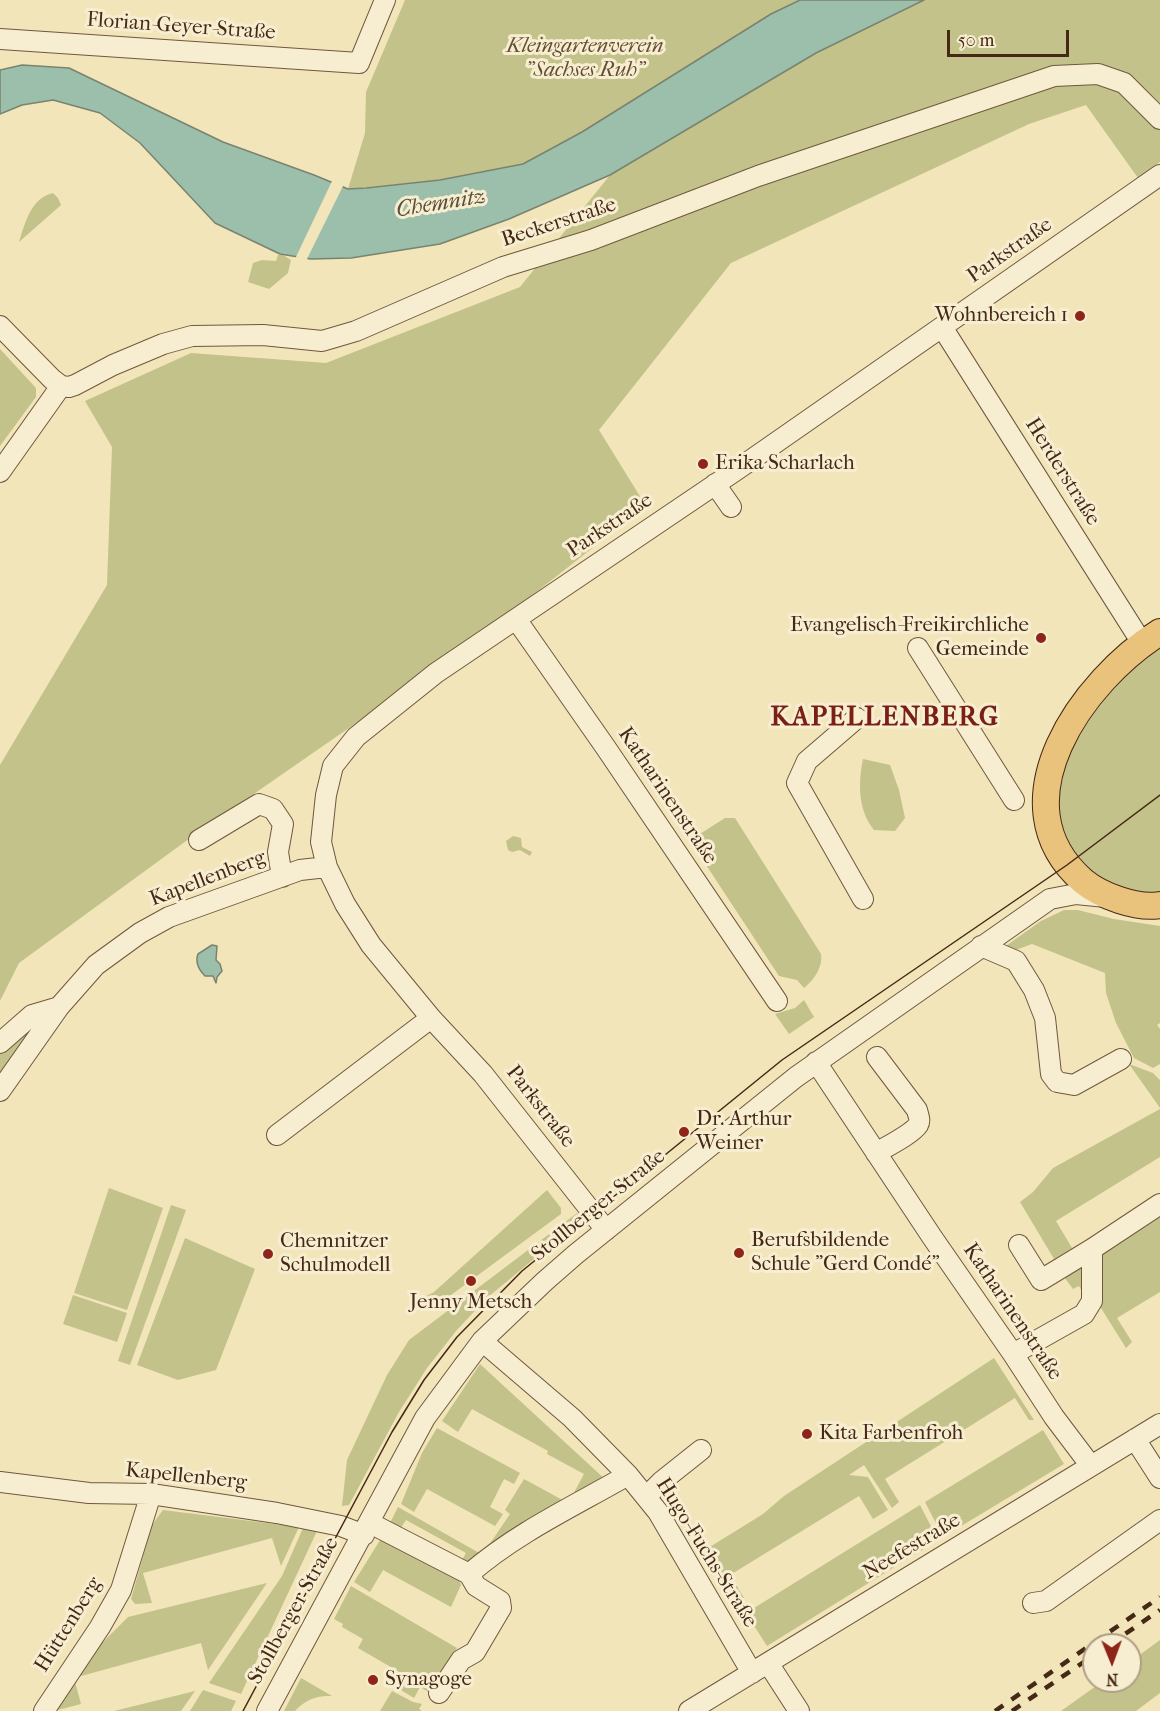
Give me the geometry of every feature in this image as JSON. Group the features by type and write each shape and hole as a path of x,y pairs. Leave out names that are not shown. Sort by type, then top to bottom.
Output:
{"main road":[{"path":"1151,638 1088,695 1068,724 1049,775 1047,816 1055,848 1067,865 1085,882 1110,897 1150,907 1160,905"}],"street":[{"name":"Florian-Geyer-Straße","path":"0,39 359,63 385,0"},
{"name":"Beckerstraße","path":"61,386 75,385 113,365 163,344 192,336 263,335 322,341 356,331 503,267 591,240 758,176 1054,76 1098,74 1124,83 1160,119"},
{"name":"Parkstraße","path":"606,1230 483,1074 431,1018 371,945 345,904 327,867 321,842 326,795 333,766 356,737 436,673 715,484 1160,175"},
{"path":"0,326 61,386 0,472"},
{"name":"Herderstraße","path":"942,327 1151,638"},
{"path":"715,484 731,507"},
{"name":"Katharinenstraße","path":"516,619 777,1001"},
{"path":"918,648 1014,800"},
{"path":"857,718 807,761 797,783 863,899"},
{"path":"199,840 259,804 273,809 283,824 278,852 282,877"},
{"name":"Kapellenberg","path":"0,1091 59,1007 96,964 140,933 169,917 300,870 327,867"},
{"name":"Stollberger Straße","path":"267,1711 425,1418 482,1341 545,1281 606,1230 816,1062 1050,899 1076,894 1110,897"},
{"path":"981,946 1016,961 1034,990 1045,1018 1051,1074 1058,1082 1074,1085 1121,1059"},
{"path":"0,1043 32,1016 59,1007"},
{"path":"277,1136 431,1018"},
{"path":"876,1153 912,1131 920,1119 917,1110 877,1057"},
{"name":"Katharinenstraße","path":"816,1062 1054,1417 1091,1467"},
{"path":"1019,1245 1041,1280 1160,1204"},
{"path":"1013,1354 1084,1314 1092,1301 1092,1249"},
{"name":"Hugo-Fuchs-Straße","path":"482,1341 572,1418 628,1475 658,1512 760,1668 799,1711"},
{"name":"Neefestraße","path":"689,1711 1160,1424"},
{"path":"1135,1439 1160,1478"},
{"path":"646,1497 662,1480 701,1450"},
{"path":"469,1574 488,1557 533,1527 628,1475"},
{"name":"Kapellenberg","path":"0,1482 89,1493 150,1494 278,1512 341,1526 367,1529 469,1574 476,1586 500,1601 501,1608 475,1652 461,1660 439,1693"},
{"name":"Hüttenberg","path":"44,1711 100,1627 121,1590 150,1494"},
{"path":"1033,1603 1046,1601 1160,1520"}],"green space":[{"name":"Kleingartenverein \"Sachses Ruh\"","path":"405,0 800,0 771,14 582,132 523,164 440,180 348,189 365,133 366,92"},
{"path":"924,0 1160,0 1160,162 1138,178 1086,105 1029,124 731,263 599,430 646,506 470,644 186,841 19,963 0,1001 0,765 107,585 112,447 85,401 191,353 326,363 520,287 610,175 816,53"},
{"path":"53,193 61,205 19,242 34,206 39,200"},
{"path":"278,255 291,260 288,273 269,289 248,282 253,263 262,260 276,261"},
{"path":"0,349 36,388 36,397 0,446"},
{"path":"1160,632 1160,905 1088,883 1047,806 1060,741"},
{"path":"863,759 890,765 899,790 905,818 895,831 874,830 865,814 860,787"},
{"path":"725,818 735,818 821,954 821,964 817,973 804,988 797,980 779,976 691,842 692,839"},
{"path":"513,836 521,838 522,847 532,852 530,856 520,850 512,852 508,850 506,841"},
{"path":"1064,910 1078,910 1114,919 1160,926 1160,1023 1157,1025 1160,1029 1160,1064 1153,1068 1134,1058 1116,1023 1106,993 1105,973 1032,944 1013,951 1003,948 1041,921"},
{"path":"804,1000 814,1017 789,1034 775,1014 795,1008"},
{"path":"36,1024 4,1067 0,1074 0,1050"},
{"path":"1129,1064 1153,1073 1160,1080 1160,1108"},
{"path":"1160,1109 1160,1157 1056,1221 1072,1248 1054,1259 1020,1202 1033,1192 1053,1168"},
{"path":"109,1188 163,1208 127,1310 74,1293"},
{"path":"547,1190 561,1208 561,1214 451,1295 439,1300 421,1299 434,1292"},
{"path":"171,1205 186,1210 130,1365 118,1361"},
{"path":"1160,1209 1160,1292 1117,1318 1132,1342 1126,1348 1096,1300 1096,1250"},
{"path":"577,1213 582,1219 487,1298 456,1331 427,1368 399,1412 349,1505 342,1506 347,1460 387,1375 409,1340"},
{"path":"185,1238 255,1269 216,1370 178,1380 137,1365"},
{"path":"1087,1258 1086,1299 1079,1286 1073,1289 1061,1273"},
{"path":"73,1295 127,1313 117,1342 63,1324"},
{"path":"994,1358 1034,1420 1029,1420 1015,1398 885,1479 899,1502 892,1508 864,1465 849,1475 868,1477 888,1510 873,1519 859,1496 730,1575 744,1598 737,1604 705,1550 763,1514 784,1496"},
{"path":"480,1364 607,1481 571,1498 584,1474 547,1454 548,1451 472,1409 458,1432 442,1421"},
{"path":"437,1428 520,1473 514,1484 504,1479 490,1507 503,1514 495,1526 427,1489 414,1512 401,1504 422,1453"},
{"path":"1043,1430 1064,1464 943,1537 925,1502"},
{"path":"524,1479 568,1503 485,1551 510,1514 505,1510"},
{"path":"920,1505 938,1540 767,1646 746,1613"},
{"path":"398,1507 481,1554 474,1564 461,1562 466,1553 406,1520 398,1532 388,1527"},
{"path":"163,1510 299,1527 281,1566 272,1538 143,1573 152,1603 135,1604 131,1599 152,1525"},
{"path":"303,1528 317,1531 241,1694 209,1683 282,1576"},
{"path":"382,1537 458,1576 461,1585 451,1607 383,1570 370,1592 354,1582"},
{"path":"267,1583 208,1670 201,1643 74,1678 81,1704 54,1711 81,1664 128,1617"},
{"path":"351,1586 457,1648 430,1693 420,1687 414,1698 394,1686 401,1673 358,1648 363,1639 342,1627 343,1624 334,1619"},
{"path":"1160,1640 1160,1693 1136,1711 1061,1711 1086,1693 1142,1693 1142,1653"},
{"path":"301,1678 332,1696 316,1697 295,1711 284,1711"},
{"path":"203,1690 236,1701 231,1711 190,1711"},
{"path":"195,1691 181,1711 114,1711"},
{"path":"392,1691 422,1704 419,1709 422,1711 380,1711"}],"water":[{"name":"Chemnitz","path":"800,0 924,0 816,53 610,175 509,219 440,244 351,258 311,259 280,254 215,223 140,143 100,113 53,100 22,105 0,114 0,70 22,65 69,68 223,142 348,189 440,180 523,164 582,132 771,14"},
{"path":"212,945 217,946 216,960 222,971 216,983 213,976 203,974 197,960 198,954"}],"pier":[{"path":"333,179 344,184 306,261 295,259"}],"tram line":[{"path":"243,1711 392,1432 424,1380 457,1337 522,1271 782,1060 1067,865 1160,795"}],"railway":[{"path":"995,1711 1160,1597"},
{"path":"1126,1633 1160,1610"},
{"path":"1012,1711 1082,1663"}],"place":[{"name":"Wohnbereich 1","path":"1080,316"},
{"name":"Erika Scharlach","path":"703,464"},
{"name":"Evangelisch-Freikirchliche Gemeinde","path":"1041,638"},
{"name":"Dr. Arthur Weiner","path":"684,1132"},
{"name":"Berufsbildende Schule \"Gerd Condé\"","path":"739,1253"},
{"name":"Chemnitzer Schulmodell","path":"268,1254"},
{"name":"Jenny Metsch","path":"471,1281"},
{"name":"Kita Farbenfroh","path":"807,1434"},
{"name":"Synagoge","path":"373,1680"}],"district":[{"name":"KAPELLENBERG","path":"885,718"}]}
